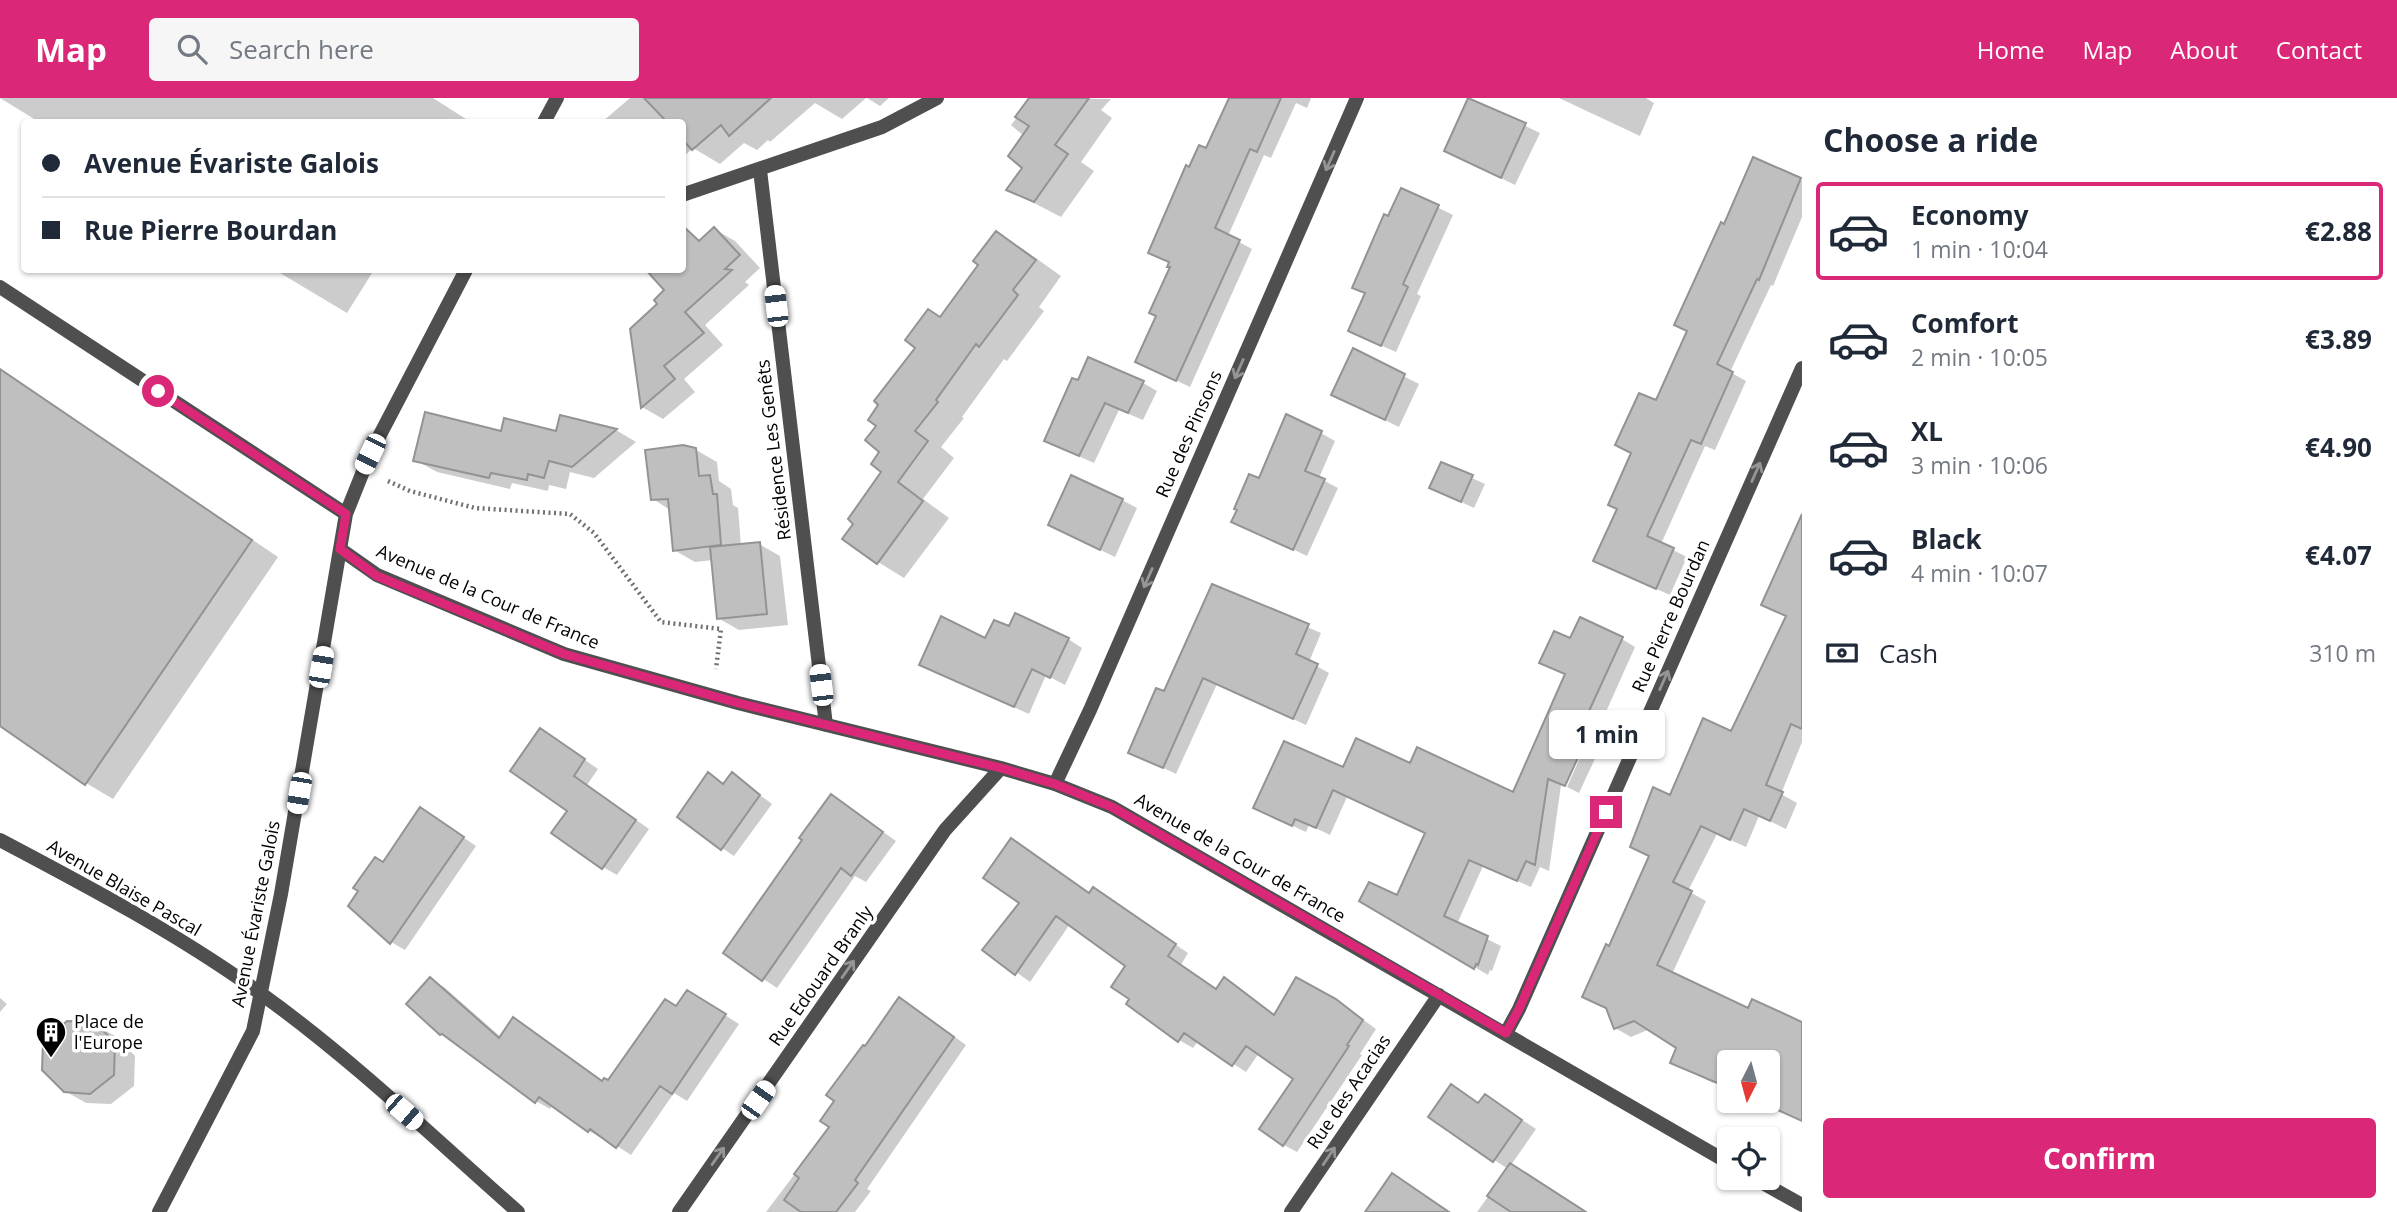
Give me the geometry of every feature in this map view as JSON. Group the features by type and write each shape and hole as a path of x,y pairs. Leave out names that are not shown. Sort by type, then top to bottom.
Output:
{"street":[{"path":"546,119 556,98"},
{"path":"686,194 882,127 937,98"},
{"name":"Rue des Pinsons","path":"1055,784 1090,710 1357,98"},
{"name":"Résidence Les Genêts","path":"760,170 826,725"},
{"name":"Avenue Évariste Galois","path":"159,1212 253,1031 281,894 346,514 360,475 464,273"},
{"path":"0,287 346,514"},
{"name":"Rue Pierre Bourdan","path":"1506,1033 1519,1009 1802,368"},
{"name":"Avenue de la Cour de France","path":"340,549 377,576 564,654 738,703 1001,768 1055,784 1112,807 1717,1156"},
{"name":"Rue Edouard Branly","path":"679,1212 945,830 1001,768"},
{"name":"Avenue Blaise Pascal","path":"0,840 149,920 261,993 346,1062 519,1212"},
{"name":"Rue des Acacias","path":"1291,1212 1439,995"},
{"path":"1776,1190 1802,1205"}],"path":[{"path":"360,475 384,479 410,491 475,509 570,514 594,533 661,622 721,629 716,672 738,703"}],"building":[{"path":"644,98 771,98 729,136 721,125 692,150 686,143 686,119 664,119"},
{"path":"1029,98 1089,98 1055,145 1068,154 1034,202 1006,190 1022,168 1008,156 1029,126 1015,117"},
{"path":"1229,98 1281,98 1257,152 1250,149 1215,228 1240,240 1176,381 1135,362 1156,316 1149,313 1170,267 1167,267 1169,262 1148,253 1186,165 1189,167 1199,145 1206,148"},
{"path":"1468,98 1526,123 1501,178 1444,151"},
{"path":"1753,157 1801,178 1759,280 1757,279 1717,364 1733,372 1701,444 1691,440 1647,536 1674,548 1656,589 1593,561 1617,509 1608,505 1631,453 1615,445 1639,393 1656,400 1687,331 1674,325 1721,222 1724,224"},
{"path":"1401,188 1439,205 1403,284 1408,287 1381,346 1348,331 1365,293 1352,288 1384,214 1388,216"},
{"path":"714,227 740,255 725,269 732,270 685,312 704,333 664,366 675,379 641,408 630,329 657,304 654,300 664,290 649,273 686,273 686,229 699,241"},
{"path":"996,231 1036,260 1013,290 1018,295 979,347 976,344 936,400 938,402 915,431 928,441 898,482 923,501 877,564 842,539 853,524 848,519 881,472 871,464 879,452 865,440 876,426 868,420 878,405 874,401 915,348 905,340 928,309 940,317 978,265 973,261"},
{"path":"1353,348 1405,374 1385,420 1331,395"},
{"path":"1088,357 1144,381 1128,413 1105,403 1079,456 1044,441 1072,378 1078,380"},
{"path":"0,369 252,540 85,785 0,726"},
{"path":"425,412 501,431 504,418 556,431 560,415 617,429 572,467 549,461 544,478 528,474 527,480 491,473 489,478 413,461"},
{"path":"1286,414 1322,431 1305,471 1325,479 1293,550 1231,522 1249,474 1259,478"},
{"path":"683,445 696,448 699,476 710,475 713,494 717,494 721,545 673,551 668,499 651,500 645,450"},
{"path":"1441,462 1473,475 1461,502 1429,488"},
{"path":"1071,475 1123,499 1100,550 1048,525"},
{"path":"1802,514 1802,729 1791,724 1766,785 1783,792 1770,821 1744,809 1730,840 1701,826 1673,882 1692,891 1657,965 1748,1008 1752,999 1802,1022 1802,1121 1780,1111 1780,1050 1717,1050 1717,1083 1670,1063 1676,1048 1634,1021 1614,1029 1606,1008 1582,997 1606,944 1609,946 1649,856 1630,847 1653,787 1670,795 1703,718 1731,731 1786,616 1761,605"},
{"path":"760,542 767,614 717,619 710,547"},
{"path":"1212,584 1309,624 1296,654 1318,664 1293,719 1203,678 1163,768 1128,753 1156,688 1164,691"},
{"path":"1015,613 1069,638 1050,678 1032,669 1014,707 919,665 941,616 985,638 994,620 1009,626"},
{"path":"1580,617 1623,637 1578,735 1587,738 1565,786 1548,779 1535,865 1526,861 1517,881 1469,860 1444,916 1488,936 1478,965 1476,964 1474,969 1359,901 1369,882 1397,895 1425,833 1333,790 1316,828 1295,819 1292,826 1253,808 1284,741 1343,767 1356,738 1410,763 1417,747 1513,792 1565,674 1539,663 1554,631 1570,638"},
{"path":"540,728 585,759 574,776 636,820 602,869 551,833 567,811 510,771"},
{"path":"708,772 723,784 732,772 760,795 721,850 677,817"},
{"path":"831,794 883,832 851,876 841,868 762,981 723,953"},
{"path":"420,807 464,837 390,944 348,906 358,891 353,888 375,857 383,862"},
{"path":"1011,838 1089,893 1093,887 1176,944 1168,956 1216,989 1224,977 1274,1015 1296,977 1336,999 1363,1020 1347,1045 1349,1046 1283,1146 1259,1129 1293,1079 1246,1046 1232,1066 1184,1033 1178,1042 1126,1004 1129,999 1111,987 1125,966 1056,916 1015,975 982,950 1019,903 983,878"},
{"path":"430,977 499,1038 513,1017 602,1081 604,1078 608,1080 665,999 676,1006 687,990 726,1014 672,1094 660,1086 616,1148 590,1129 588,1132 539,1097 535,1103 440,1035 406,1004"},
{"path":"899,997 954,1037 855,1180 858,1183 836,1212 801,1212 784,1200 799,1178 794,1174 829,1127 820,1121 834,1101 826,1095"},
{"name":"Place de l'Europe","path":"67,1021 95,1022 115,1043 114,1075 90,1094 64,1092 42,1070 43,1041"},
{"path":"1451,1084 1478,1103 1485,1094 1522,1120 1493,1162 1428,1117"},
{"path":"1510,1163 1586,1212 1511,1212 1487,1196"},
{"path":"1392,1173 1449,1212 1365,1212"}],"place":[{"name":"Place de l'Europe","path":"51,1059"}],"route":[{"path":"158,391 346,514 340,549 377,576 583,660 738,703 1001,768 1055,784 1112,807 1506,1033 1606,812"}]}
